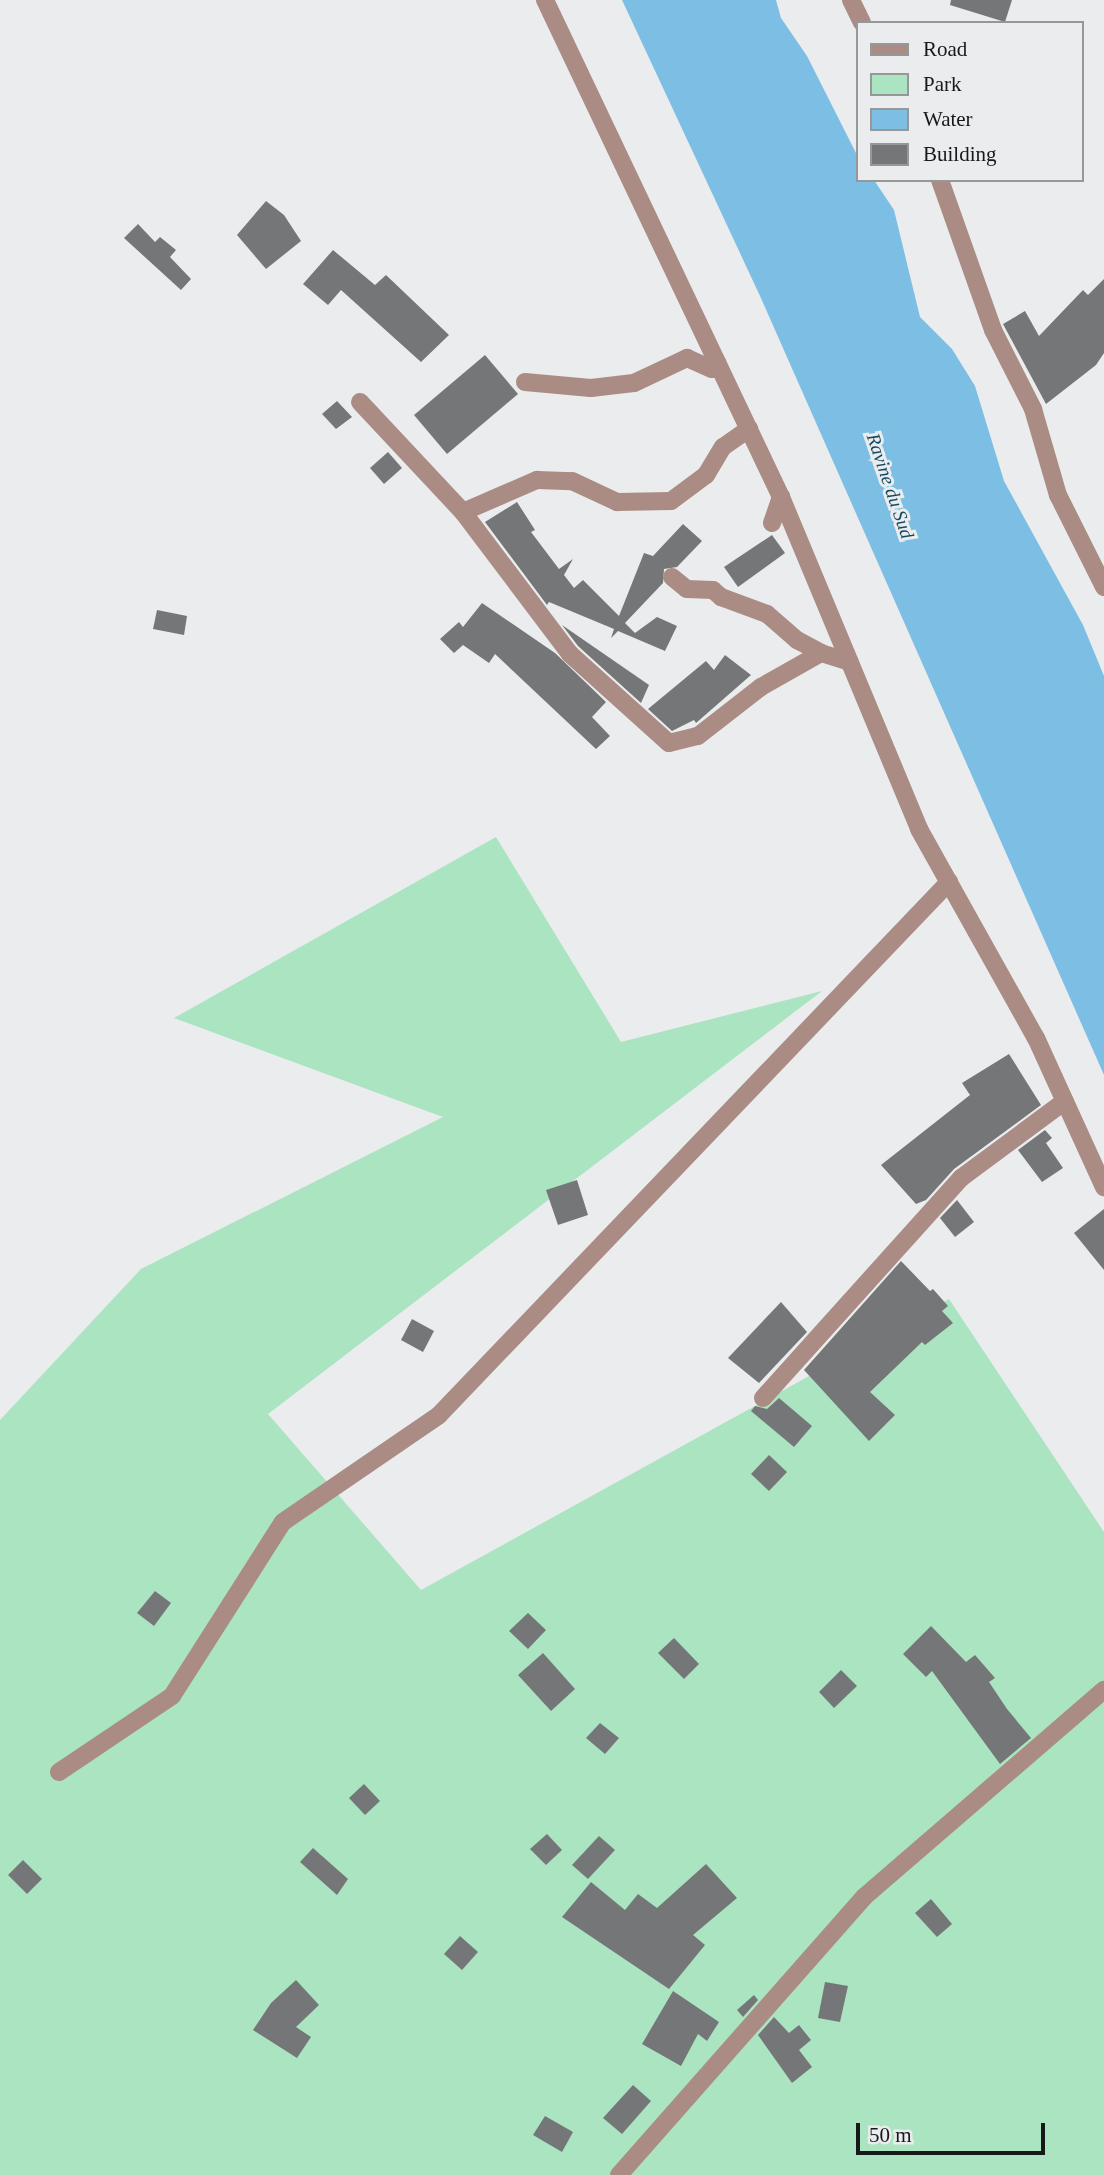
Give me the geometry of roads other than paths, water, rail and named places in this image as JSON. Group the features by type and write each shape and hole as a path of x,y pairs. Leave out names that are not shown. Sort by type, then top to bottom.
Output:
{"street":[{"path":"545,0 781,497 919,829 1036,1038 1104,1186"},
{"path":"851,0 861,21"},
{"path":"941,182 993,330 1033,409 1058,495 1100,565 1104,587"},
{"path":"525,382 591,388 634,383 687,358 712,369 718,363"},
{"path":"360,402 463,512 570,654 669,743 698,736 761,687 821,653"},
{"path":"463,512 537,480 572,481 617,502 671,501 706,475 723,447 749,429"},
{"path":"772,523 781,497"},
{"path":"672,577 687,589 713,590 766,614 797,640 821,653 850,662"},
{"path":"59,1772 172,1696 283,1522 439,1415 949,883"},
{"path":"763,1398 961,1178 1065,1101"},
{"path":"619,2175 864,1897 1104,1690"}],"water":[{"name":"Ravine du Sud","path":"622,0 776,0 781,18 807,56 856,153 856,182 875,182 894,210 920,317 952,349 975,386 1004,481 1083,625 1104,676 1104,1075 760,296"}]}
